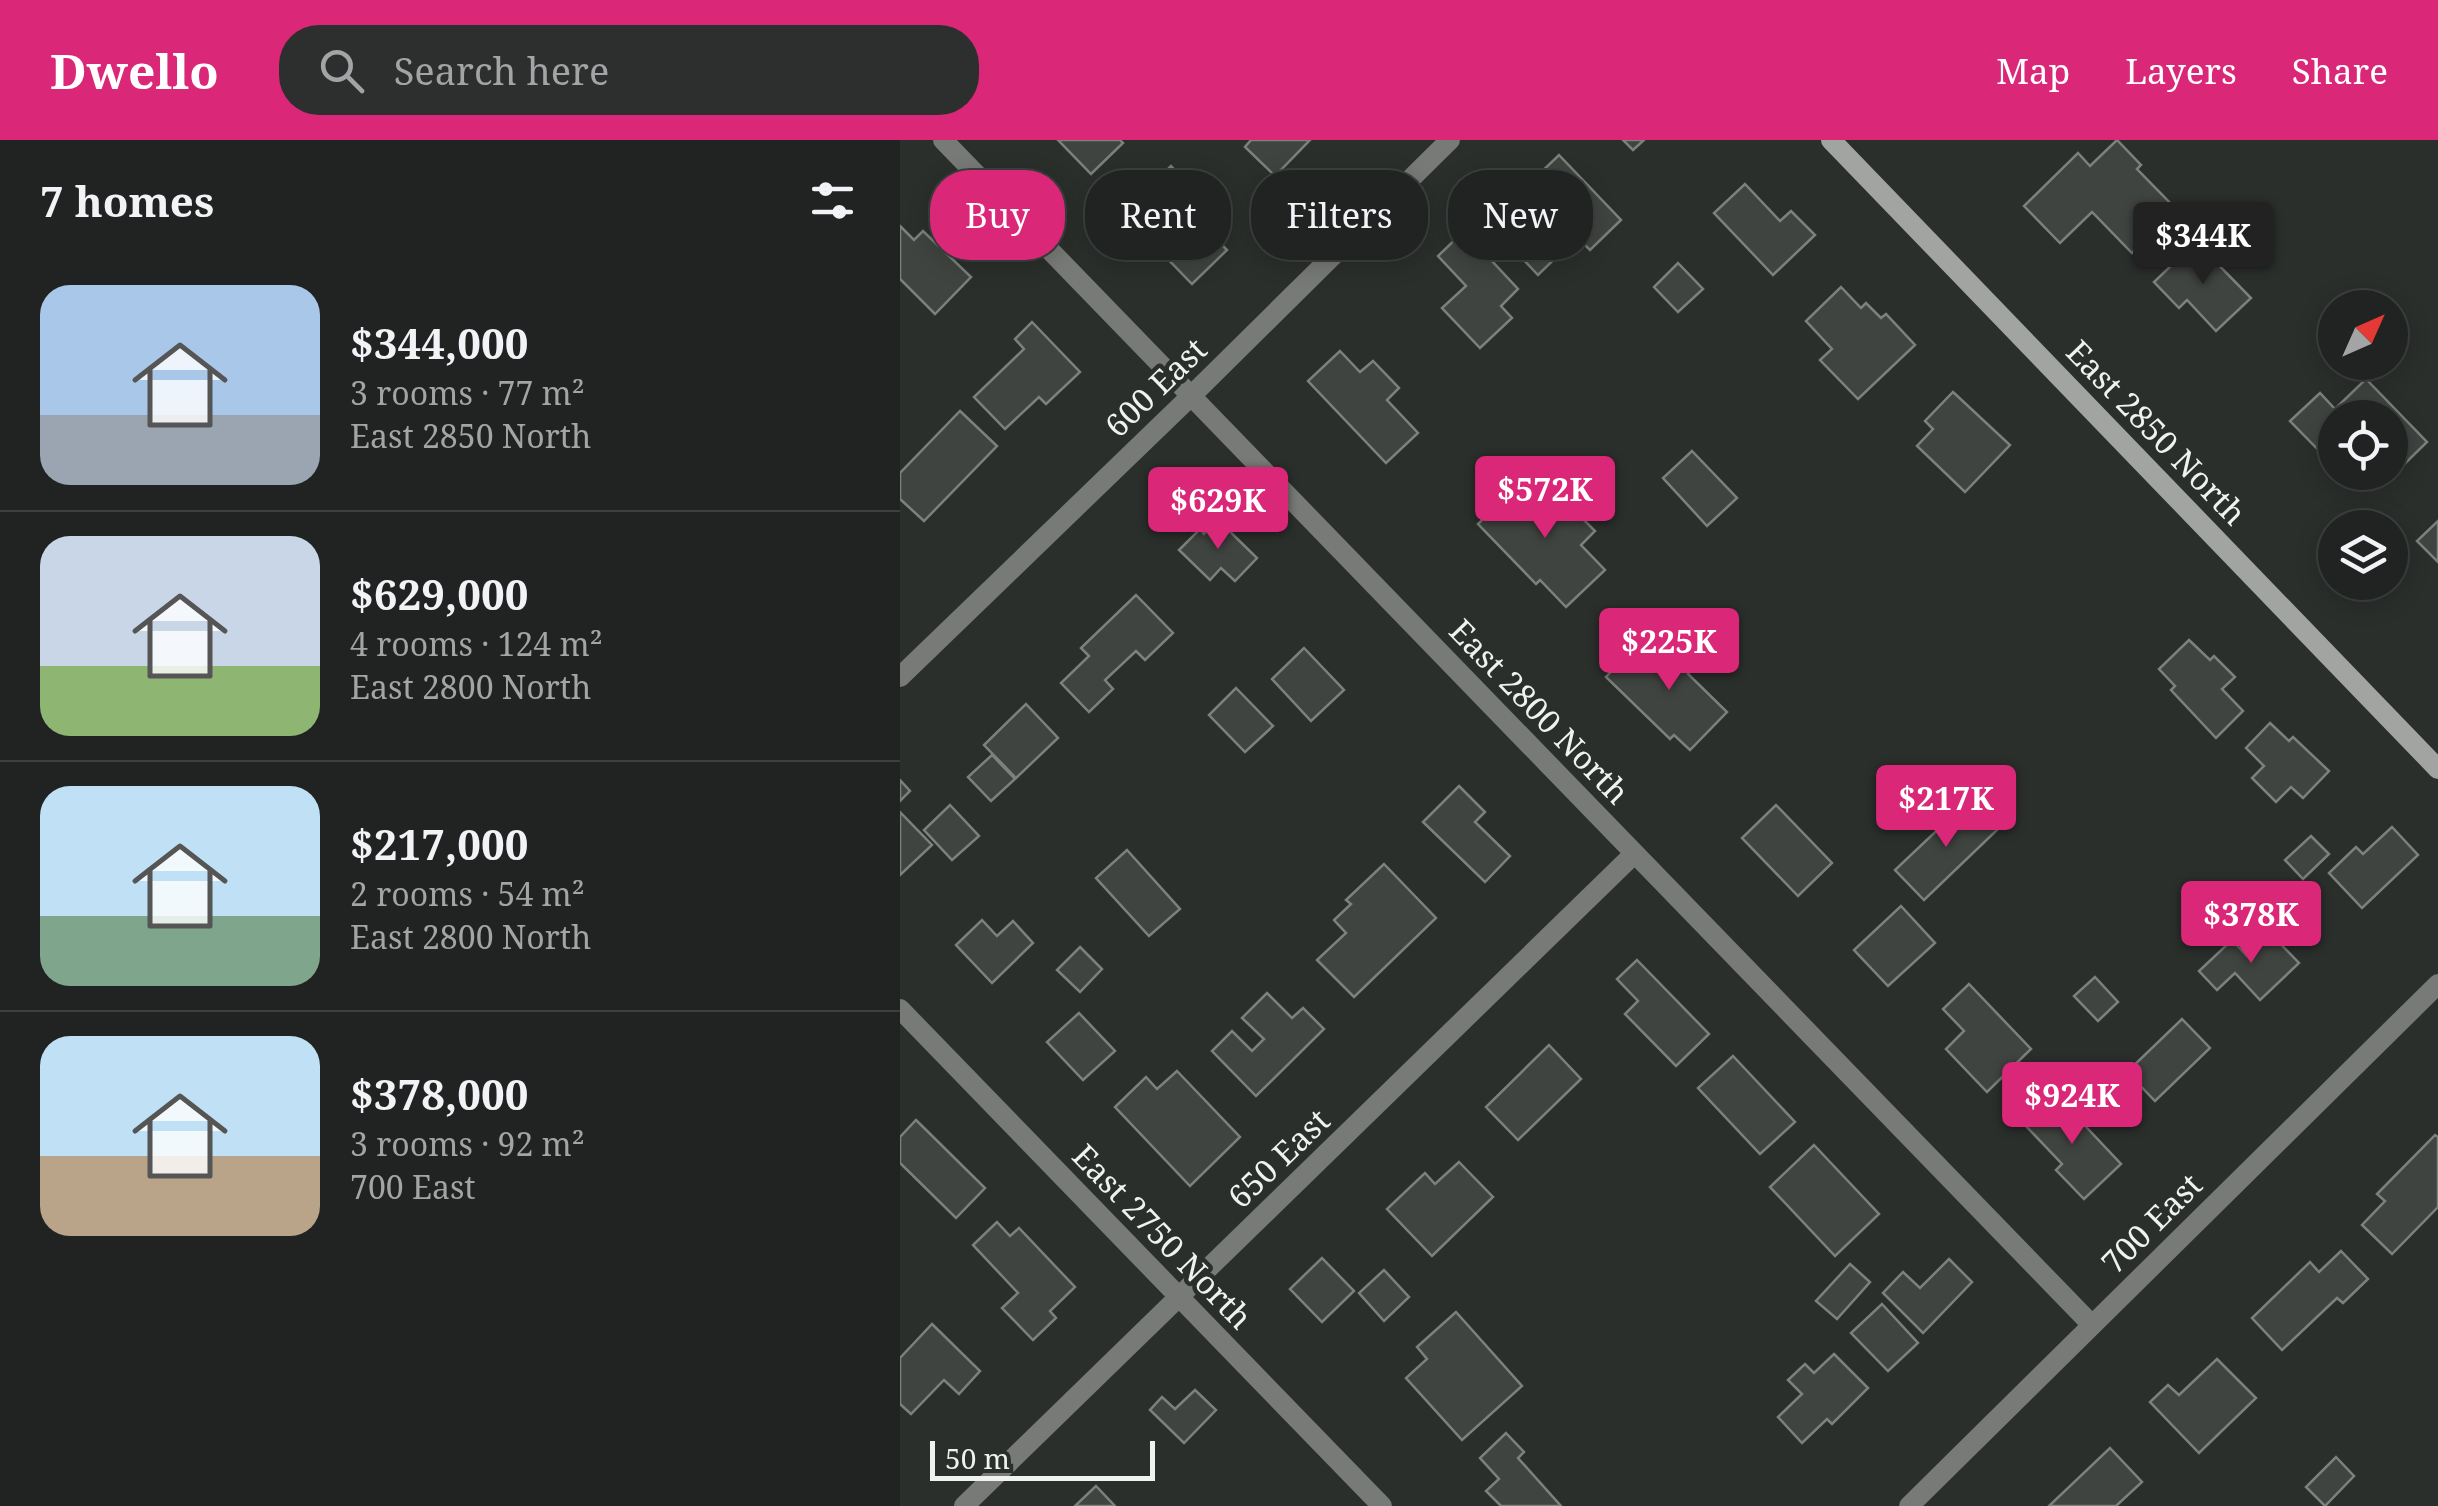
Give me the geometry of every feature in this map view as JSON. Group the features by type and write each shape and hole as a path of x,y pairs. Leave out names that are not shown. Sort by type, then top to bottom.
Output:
{"street":[{"name":"East 2800 North","path":"944,140 2092,1325"},
{"name":"600 East","path":"900,677 1450,140"},
{"name":"East 2850 North","path":"1831,140 2438,769"},
{"name":"650 East","path":"964,1506 1634,854"},
{"name":"700 East","path":"1908,1506 2438,984"},
{"name":"East 2750 North","path":"900,1008 1382,1506"}],"building":[{"path":"1058,140 1123,143 1095,170 1087,170"},
{"path":"1251,140 1310,140 1281,170 1269,170 1245,147"},
{"path":"1623,140 1644,140 1633,150"},
{"path":"2117,140 2141,165 2137,169 2176,209 2132,253 2092,212 2060,243 2024,206 2078,153 2090,166"},
{"path":"1559,155 1573,170 1543,170"},
{"path":"1745,184 1780,221 1791,211 1815,235 1773,275 1714,213"},
{"path":"1593,191 1621,220 1593,247"},
{"path":"900,226 914,240 923,231 930,238 930,260 953,260 971,277 935,314 900,279"},
{"path":"2196,242 2251,298 2216,331 2187,300 2179,308 2154,282"},
{"path":"1448,246 1448,260 1491,260 1518,289 1501,306 1512,318 1480,348 1442,308 1466,286 1438,256"},
{"path":"1169,260 1217,260 1192,284"},
{"path":"1524,260 1553,260 1538,275"},
{"path":"1678,263 1703,289 1678,312 1654,287"},
{"path":"1841,287 1861,308 1866,303 1881,318 1886,314 1915,345 1858,399 1820,360 1832,349 1806,321"},
{"path":"1032,322 1080,372 1046,404 1039,397 1005,429 974,397 1024,349 1015,339"},
{"path":"1340,351 1360,372 1373,361 1399,388 1387,400 1418,433 1386,463 1308,381"},
{"path":"2367,380 2386,400 2344,400"},
{"path":"1953,392 2010,445 1965,492 1917,446 1933,429 1925,421"},
{"path":"2320,393 2327,400 2318,400 2318,450 2290,421"},
{"path":"960,411 997,446 924,521 900,499 900,473"},
{"path":"2408,422 2427,442 2408,461"},
{"path":"1692,451 1737,498 1707,526 1663,478"},
{"path":"1520,482 1539,502 1553,489 1595,531 1581,545 1605,570 1566,607 1540,580 1536,584 1478,524"},
{"path":"1218,520 1257,558 1235,581 1221,568 1210,580 1179,550 1200,529 1204,534"},
{"path":"2438,521 2438,562 2417,541"},
{"path":"1136,595 1173,633 1145,660 1136,651 1105,680 1113,689 1089,712 1061,683 1089,656 1081,648"},
{"path":"1671,636 1698,663 1688,674 1727,712 1690,750 1674,735 1670,739 1606,677 1632,650 1645,663"},
{"path":"2189,640 2210,660 2214,656 2235,677 2222,689 2243,711 2216,738 2171,690 2175,686 2159,669"},
{"path":"1304,648 1344,690 1311,721 1272,679"},
{"path":"1236,688 1273,726 1245,752 1209,715"},
{"path":"1026,704 1058,738 1016,778 984,745"},
{"path":"2270,723 2289,741 2293,737 2329,771 2303,798 2291,787 2276,802 2252,778 2264,766 2246,748"},
{"path":"992,755 1015,779 991,801 968,777"},
{"path":"900,780 910,791 900,801"},
{"path":"1459,786 1485,812 1475,822 1510,856 1485,882 1423,822"},
{"path":"1969,800 1997,830 1924,900 1895,870"},
{"path":"950,805 979,836 952,860 924,830"},
{"path":"1776,805 1832,863 1798,896 1742,838"},
{"path":"900,812 932,845 900,875"},
{"path":"2392,827 2418,855 2362,908 2329,873 2356,847 2363,854"},
{"path":"2311,836 2329,854 2303,879 2285,860"},
{"path":"1127,850 1180,909 1149,936 1096,878"},
{"path":"1384,864 1436,918 1354,997 1317,960 1346,933 1334,920 1351,904 1346,900"},
{"path":"1901,906 1935,943 1888,986 1854,950"},
{"path":"982,920 997,936 1013,921 1033,943 992,983 956,945"},
{"path":"2271,934 2299,963 2260,1000 2235,973 2217,990 2199,971 2232,940 2247,956"},
{"path":"1080,947 1102,969 1080,992 1057,970"},
{"path":"1637,960 1709,1034 1676,1066 1625,1014 1638,1001 1617,979"},
{"path":"2095,977 2118,1002 2098,1021 2074,996"},
{"path":"1969,984 2031,1049 1987,1092 1946,1049 1964,1031 1943,1009"},
{"path":"1267,993 1292,1018 1303,1008 1324,1029 1256,1096 1212,1051 1232,1031 1252,1051 1264,1039 1242,1018"},
{"path":"1079,1013 1115,1051 1083,1080 1047,1042"},
{"path":"2182,1019 2210,1048 2155,1101 2127,1072"},
{"path":"1549,1045 1581,1079 1518,1140 1486,1107"},
{"path":"1733,1056 1795,1122 1760,1154 1698,1088"},
{"path":"1177,1071 1240,1137 1190,1186 1115,1107 1146,1077 1157,1089"},
{"path":"2055,1094 2121,1164 2084,1199 2056,1170 2062,1164 2024,1124"},
{"path":"916,1120 985,1188 956,1218 900,1163 900,1137"},
{"path":"2435,1135 2438,1207 2392,1254 2362,1225 2385,1201 2377,1194"},
{"path":"1814,1145 1879,1214 1835,1256 1770,1187"},
{"path":"1459,1162 1493,1197 1432,1256 1387,1209 1425,1173 1435,1184"},
{"path":"997,1222 1010,1236 1019,1228 1075,1287 1050,1311 1056,1318 1033,1340 1002,1308 1018,1293 973,1245"},
{"path":"2341,1251 2368,1279 2343,1303 2337,1298 2282,1350 2252,1318 2310,1262 2319,1272"},
{"path":"1322,1258 1354,1291 1322,1322 1290,1289"},
{"path":"1949,1259 1972,1282 1923,1333 1883,1293 1903,1272 1920,1288"},
{"path":"1850,1264 1870,1282 1837,1319 1816,1301"},
{"path":"1384,1270 1409,1297 1384,1321 1359,1293"},
{"path":"1882,1304 1918,1343 1888,1371 1851,1333"},
{"path":"1456,1312 1522,1386 1462,1440 1406,1378 1427,1359 1417,1347"},
{"path":"932,1324 980,1371 959,1394 944,1380 911,1414 900,1404 900,1358"},
{"path":"1834,1354 1868,1388 1832,1424 1827,1419 1802,1443 1778,1417 1802,1394 1788,1380 1805,1364 1814,1373"},
{"path":"2217,1359 2256,1398 2199,1453 2150,1402 2168,1385 2179,1395"},
{"path":"1195,1390 1216,1410 1184,1443 1150,1410 1162,1397 1175,1409"},
{"path":"1506,1433 1524,1452 1518,1458 1561,1506 1501,1506 1486,1491 1499,1479 1480,1458"},
{"path":"2110,1448 2142,1482 2116,1506 2049,1506"},
{"path":"2336,1457 2354,1476 2325,1506 2306,1487"},
{"path":"1096,1486 1115,1506 1075,1506"}]}
